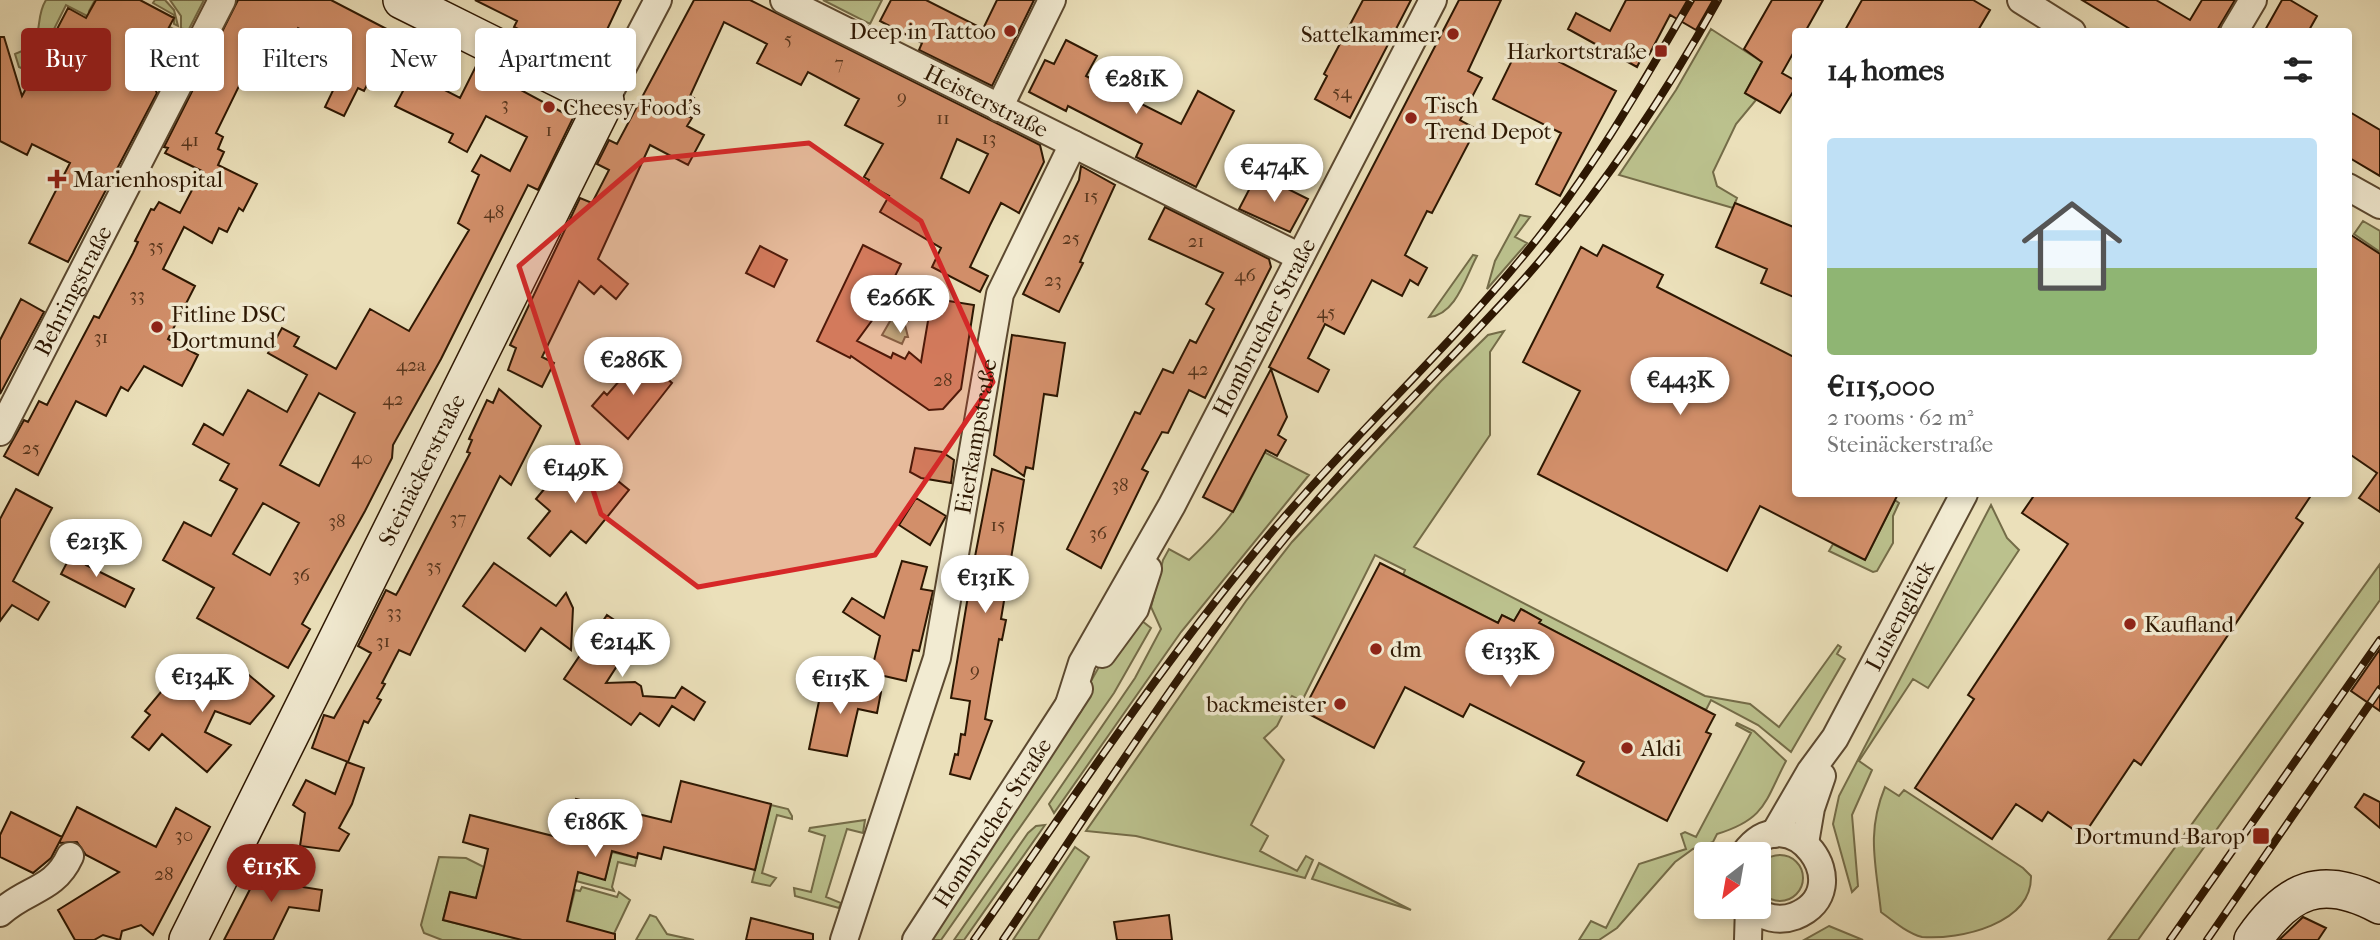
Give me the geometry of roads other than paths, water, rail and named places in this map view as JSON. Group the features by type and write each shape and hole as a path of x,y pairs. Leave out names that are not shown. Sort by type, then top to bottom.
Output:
{"street":[{"name":"Behringstraße","path":"0,432 222,0"},
{"path":"402,0 605,101"},
{"name":"Steinäckerstraße","path":"188,940 605,101 658,0"},
{"name":"Heisterstraße","path":"784,0 1300,257"},
{"path":"990,103 1052,0"},
{"name":"Hombrucher Straße","path":"916,940 1111,639 1135,609 1172,505 1433,0"},
{"path":"2021,0 2066,28"},
{"path":"2236,28 2253,0"},
{"name":"Eierkampstraße","path":"844,940 937,658 1000,294 1073,144"},
{"path":"2352,189 2380,205"},
{"name":"Luisenglück","path":"1755,842 1774,834 1810,772 1835,738 1962,497"},
{"name":"Luisenglück","path":"1805,843 1811,808 1835,738"},
{"path":"1774,834 1791,836 1805,843 1818,859 1822,878 1820,889 1807,909 1774,929"},
{"path":"0,913 26,893 58,878 70,856"},
{"path":"2253,940 2277,907 2303,893 2340,891 2376,896"},
{"path":"1748,940 1749,919"}],"railway":[{"path":"974,940 1122,727 1239,572 1310,488 1496,289 1549,224 1613,130 1691,0"},
{"path":"1003,940 1177,681 1252,580 1348,466 1553,246 1605,179 1653,109 1718,0"},
{"path":"2170,940 2380,640"},
{"path":"2207,940 2380,689"}],"place":[{"name":"Deep in Tattoo","path":"1010,31"},
{"name":"Sattelkammer","path":"1453,34"},
{"name":"Harkortstraße","path":"1661,51"},
{"name":"Cheesy Food's","path":"549,107"},
{"name":"Tisch Trend Depot","path":"1411,118"},
{"name":"Marienhospital","path":"57,179"},
{"name":"Fitline DSC Dortmund","path":"157,327"},
{"name":"Kaufland","path":"2130,624"},
{"name":"dm","path":"1376,649"},
{"name":"backmeister","path":"1340,704"},
{"name":"Aldi","path":"1627,748"},
{"name":"Dortmund-Barop","path":"2261,836"}]}
